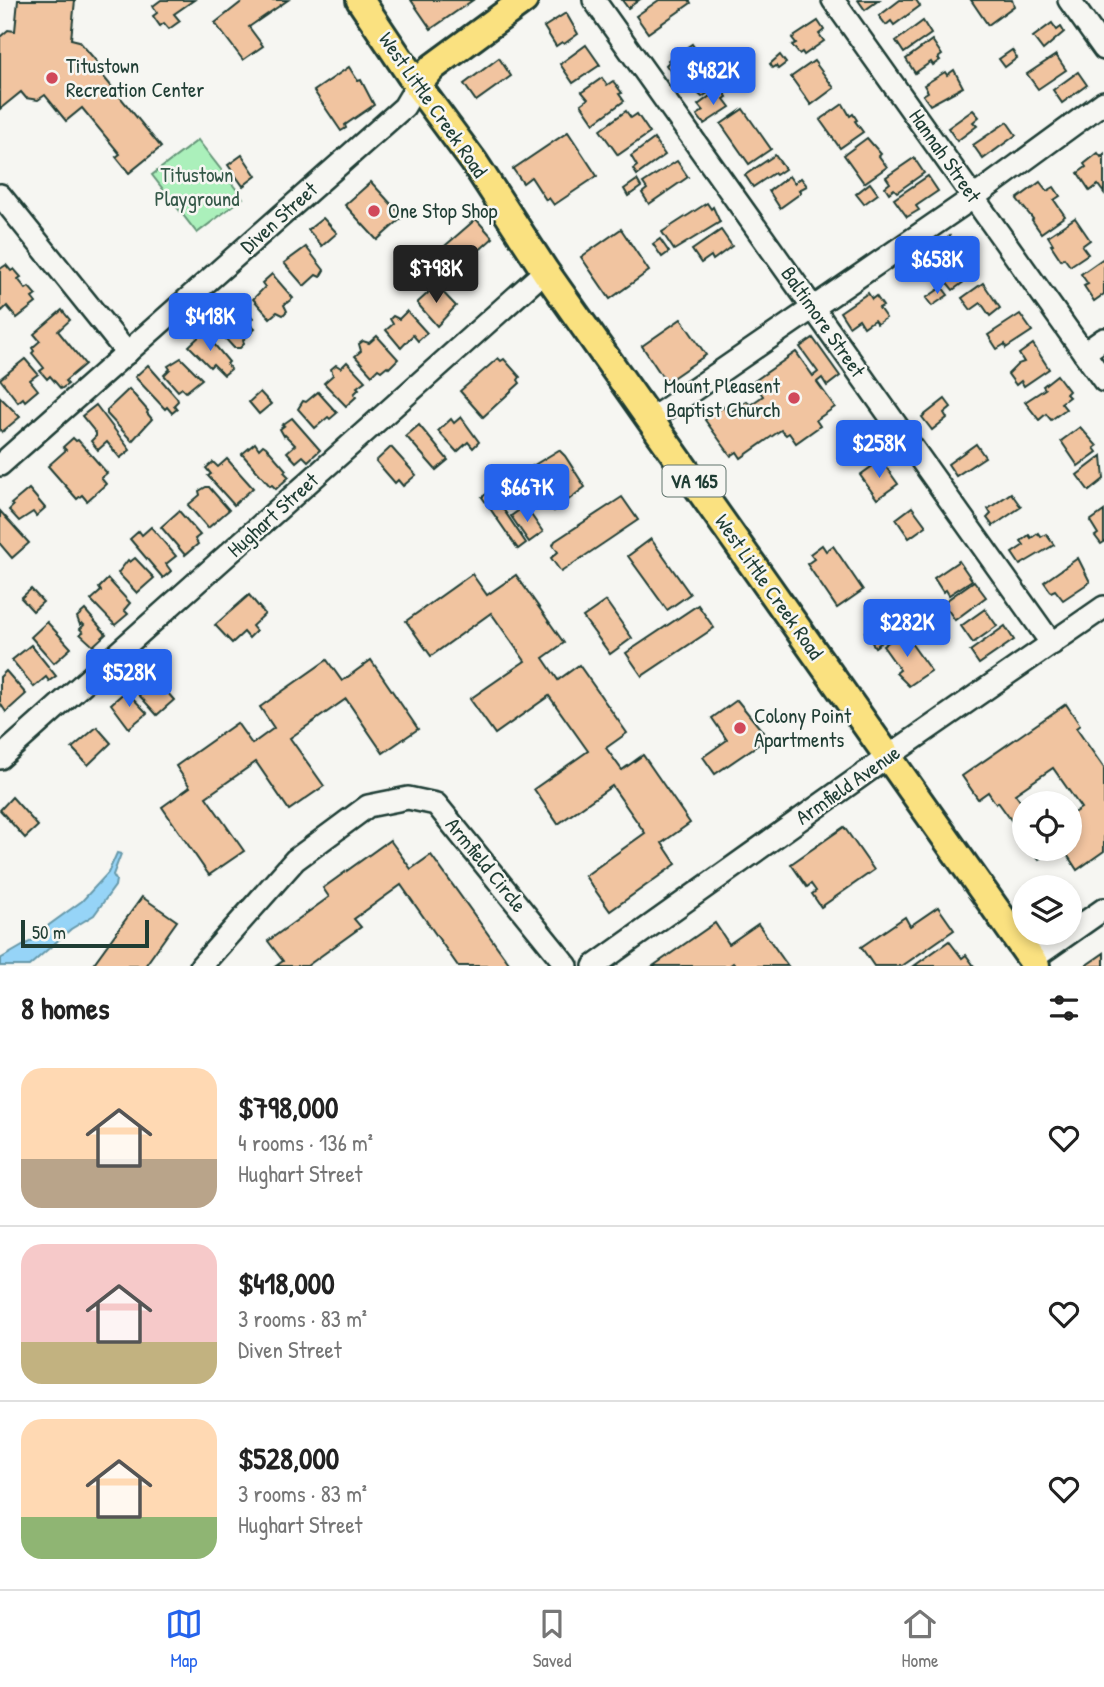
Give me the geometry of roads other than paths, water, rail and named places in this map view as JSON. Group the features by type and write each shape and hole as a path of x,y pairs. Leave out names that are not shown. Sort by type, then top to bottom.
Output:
{"main road":[{"name":"West Little Creek Road","path":"360,0 417,85 474,162 545,271 1033,963"},
{"name":"Diven Street","path":"417,85 433,67 524,0"}],"street":[{"name":"Baltimore Street","path":"594,0 1052,643"},
{"name":"Hannah Street","path":"833,0 1104,381"},
{"path":"1069,0 1104,49"},
{"name":"Diven Street","path":"0,464 404,107 417,85"},
{"path":"650,420 974,197 1104,102"},
{"path":"0,195 127,353"},
{"name":"Hughart Street","path":"0,758 545,271"},
{"path":"1084,353 1104,339"},
{"name":"Armfield Avenue","path":"594,966 1104,607"},
{"name":"Armfield Circle","path":"201,966 295,860 368,806 408,798 436,804 566,966"},
{"path":"1033,963 1104,909"}],"water":[{"path":"117,853 121,854 113,875 115,886 94,915 71,929 29,966 0,966 0,959 38,937 49,925 82,901 108,873"}],"place":[{"name":"Titustown Recreation Center","path":"52,78"},
{"name":"One Stop Shop","path":"374,211"},
{"name":"Mount Pleasent Baptist Church","path":"794,398"},
{"name":"Colony Point Apartments","path":"740,728"}],"park label":[{"name":"Titustown Playground","path":"197,187"}]}
